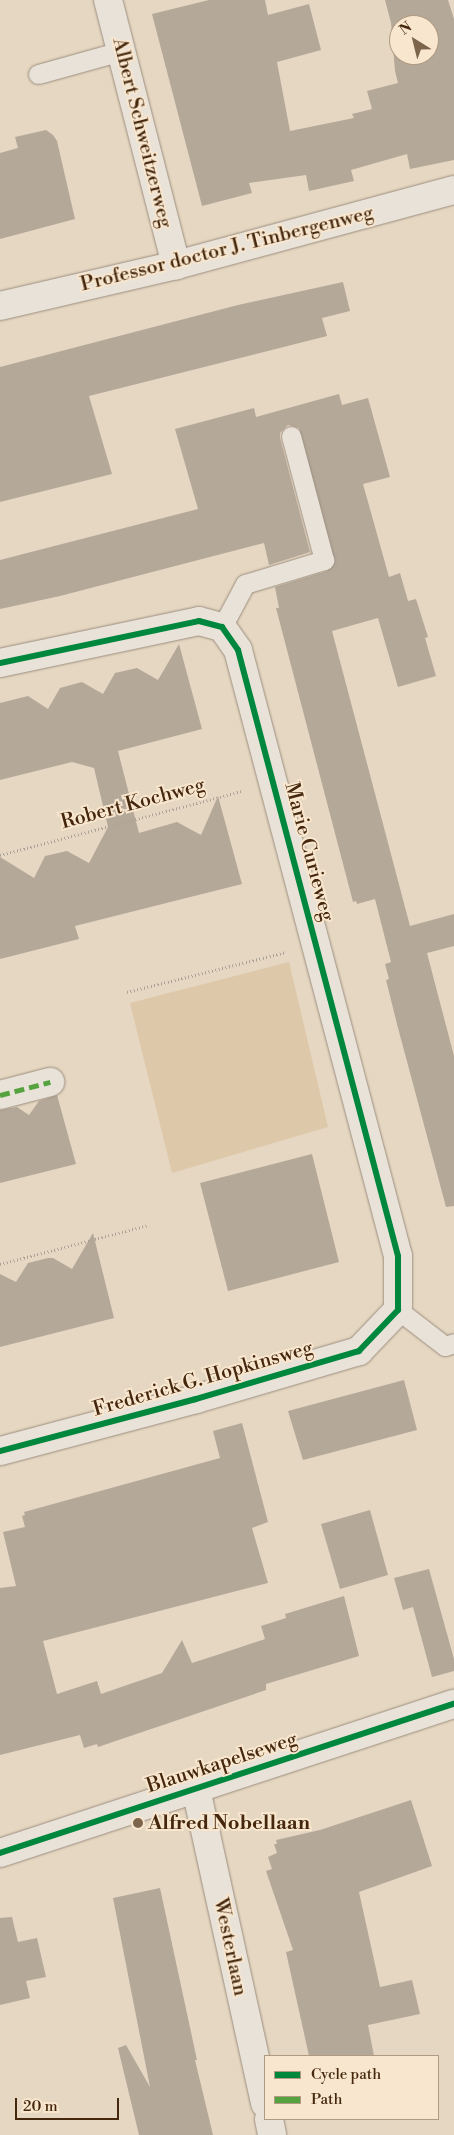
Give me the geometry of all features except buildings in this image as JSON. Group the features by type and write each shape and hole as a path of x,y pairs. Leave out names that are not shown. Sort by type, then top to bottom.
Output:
{"street":[{"name":"Albert Schweitzerweg","path":"108,0 176,265"},
{"name":"Professor doctor J. Tinbergenweg","path":"0,306 176,265 454,190"},
{"path":"0,663 199,621 222,628"},
{"name":"Marie Curieweg","path":"222,628 238,650 398,1256 398,1310"},
{"path":"0,1095 50,1082"},
{"name":"Frederick G. Hopkinsweg","path":"0,1451 196,1399 359,1352 398,1310"},
{"name":"Blauwkapelseweg","path":"0,1853 454,1704"},
{"name":"Westerlaan","path":"196,1789 264,2099"},
{"path":"268,2120 272,2135"}],"lane":[{"path":"38,74 122,51"},
{"path":"222,628 245,584 324,560 291,436"},
{"path":"398,1310 445,1346 454,1343"}],"path":[{"path":"127,992 317,944"},
{"path":"0,1264 149,1225"}],"shaded area":[{"path":"289,962 328,1127 172,1173 130,1003"}],"marked path":[{"path":"0,1095 50,1082"}],"cycle path":[{"path":"0,663 199,621 222,627 238,650 398,1256 398,1310 359,1351 196,1399 0,1451"},
{"path":"0,1853 454,1704"}],"place":[{"name":"Alfred Nobellaan","path":"138,1823"}]}
